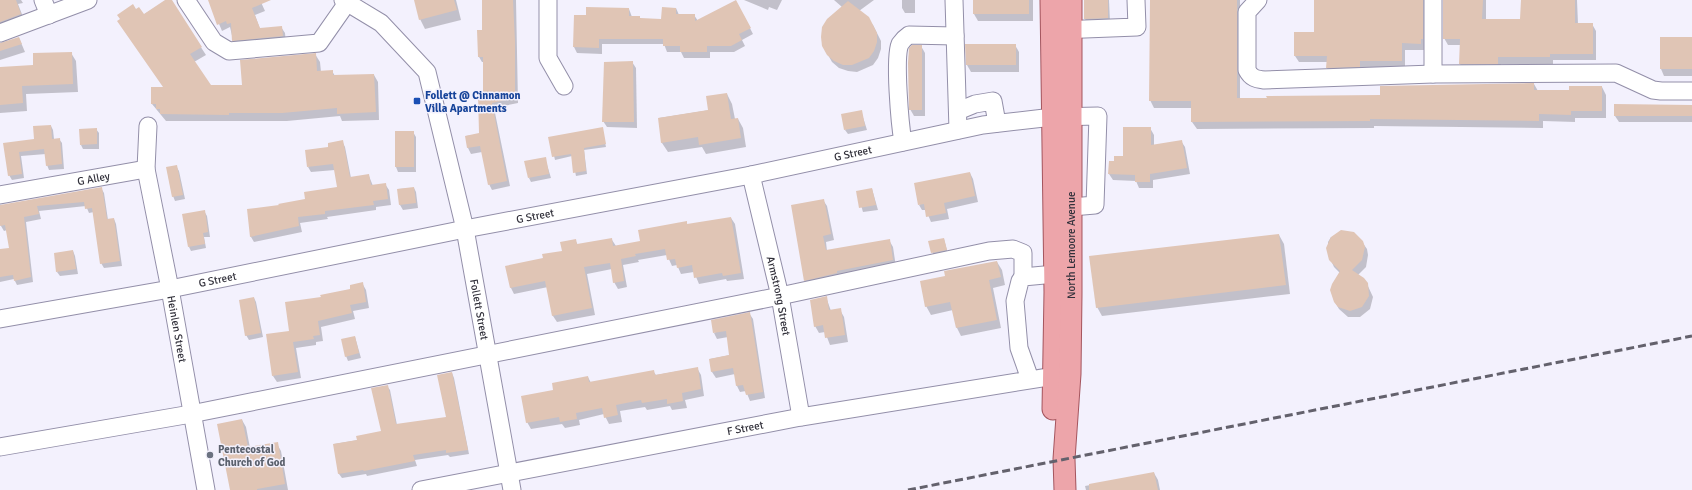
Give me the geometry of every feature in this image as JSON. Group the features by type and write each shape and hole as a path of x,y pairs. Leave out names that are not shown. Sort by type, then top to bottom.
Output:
{"main road":[{"name":"North Lemoore Avenue","path":"1051,0 1061,30 1062,375 1065,490"},
{"name":"North Lemoore Avenue","path":"1061,30 1071,0"},
{"name":"North Lemoore Avenue","path":"1052,490 1062,375 1055,274 1062,208"}],"street":[{"path":"0,33 46,7 88,0"},
{"path":"186,0 214,42 229,51 319,43 345,1"},
{"path":"548,0 548,58 564,86"},
{"path":"954,0 958,130"},
{"path":"1061,30 1137,27 1136,0"},
{"path":"1258,0 1247,12 1247,70 1249,75 1255,78 1433,74 1616,73 1653,90 1692,91"},
{"path":"1433,0 1433,74"},
{"name":"Follett Street","path":"345,1 381,23 427,72 465,229 511,482"},
{"path":"903,142 899,124 898,55 900,43 909,35 955,36"},
{"path":"958,111 975,104 993,101 997,123"},
{"name":"G Street","path":"0,319 170,290 465,229 751,175 958,130 997,123 1062,117 1098,116 1095,205 1062,208"},
{"path":"146,169 148,126"},
{"name":"G Alley","path":"0,195 146,169"},
{"name":"Heinlen Street","path":"146,169 170,290 191,414 206,490"},
{"name":"Armstrong Street","path":"751,175 780,296 801,417"},
{"path":"0,447 191,414 780,296 989,251 1014,249 1023,253 1024,277"},
{"path":"1030,379 1019,348 1015,301 1020,281 1024,277 1055,274"},
{"name":"F Street","path":"421,490 511,482 801,417 1062,375"}],"building":[{"path":"0,0 16,0 21,14 0,22"},
{"path":"165,0 172,0 202,47 190,54 211,85 242,85 240,60 316,53 317,71 333,70 333,75 374,74 376,112 337,114 337,108 282,113 229,113 229,115 160,114 160,109 156,109 156,104 151,104 151,87 163,87 117,21 120,19 117,15 133,4 136,9 139,7 144,14"},
{"path":"208,0 271,0 252,8 260,28 282,26 283,36 232,41 231,23 227,24 226,21 217,25"},
{"path":"414,0 454,0 457,10 419,20"},
{"path":"482,0 513,0 515,42 515,98 492,103 507,181 488,185 480,146 467,148 465,136 479,133 478,94 483,93 483,57 478,57 477,30 482,30"},
{"path":"736,0 751,28 739,34 742,40 731,46 707,46 707,52 680,52 680,46 663,46 663,39 599,39 599,48 573,47 574,15 586,15 586,7 629,8 629,16 661,19 662,7 676,8 676,14 695,14 695,21"},
{"path":"973,0 1029,0 1029,14 973,14"},
{"path":"1084,0 1108,0 1108,18 1084,19"},
{"path":"1150,0 1237,0 1237,98 1267,98 1266,96 1380,95 1380,86 1534,83 1534,90 1569,90 1569,86 1602,86 1602,111 1571,111 1571,115 1539,114 1539,121 1370,119 1370,121 1191,122 1191,101 1149,101"},
{"path":"1314,0 1423,0 1423,39 1421,39 1421,44 1402,43 1402,61 1360,61 1360,67 1326,68 1327,56 1294,56 1294,32 1314,32"},
{"path":"1443,0 1483,0 1482,19 1520,19 1521,0 1575,0 1575,23 1593,23 1593,54 1550,54 1550,57 1498,57 1498,64 1459,64 1460,39 1443,39"},
{"path":"848,1 869,17 877,33 877,42 874,51 869,58 852,65 843,65 834,61 827,55 822,46 821,37 822,27 827,19"},
{"path":"19,37 22,44 0,51 0,43"},
{"path":"1660,37 1692,37 1692,69 1660,69"},
{"path":"965,44 1016,44 1016,65 966,65"},
{"path":"912,45 922,45 922,110 909,110 908,63 909,48"},
{"path":"72,52 73,84 22,86 23,103 0,105 0,67 33,65 33,53"},
{"path":"633,61 634,122 602,122 604,62"},
{"path":"727,93 731,119 738,118 741,138 699,145 698,137 661,143 658,118 708,110 706,96"},
{"path":"1614,104 1692,105 1692,116 1614,116"},
{"path":"862,110 865,126 844,130 841,114"},
{"path":"51,125 52,139 60,138 62,164 46,166 44,149 19,152 22,174 8,176 3,143 34,139 33,126"},
{"path":"603,127 606,144 584,148 586,171 573,173 571,154 552,157 548,137"},
{"path":"1123,127 1151,127 1151,145 1182,140 1187,168 1150,174 1150,182 1135,182 1135,175 1108,174 1109,161 1114,161 1114,156 1123,156"},
{"path":"97,128 97,144 80,145 79,129"},
{"path":"395,131 414,131 414,167 395,167"},
{"path":"343,140 350,177 369,174 371,185 386,183 388,199 373,201 374,205 325,211 325,214 298,217 299,226 250,237 247,209 279,205 278,204 305,199 304,192 337,187 333,164 307,167 305,150 328,147 328,143"},
{"path":"546,157 549,174 528,178 524,161"},
{"path":"177,165 183,195 172,197 166,167"},
{"path":"970,172 975,196 944,203 946,213 926,217 924,204 918,205 914,183"},
{"path":"102,187 107,219 114,218 120,261 100,264 92,208 85,209 84,202 37,206 39,214 24,217 31,277 14,281 13,275 0,277 0,249 9,248 5,225 0,226 0,205"},
{"path":"414,187 416,203 399,205 397,189"},
{"path":"872,188 876,205 859,208 856,191"},
{"path":"824,199 831,234 823,236 826,250 890,239 893,260 837,271 837,273 804,281 791,205"},
{"path":"205,210 208,232 203,233 205,244 188,247 182,214"},
{"path":"731,217 741,273 723,276 722,273 694,278 692,265 677,268 675,259 667,260 665,249 635,254 636,256 621,259 624,281 613,283 610,263 584,267 592,308 552,316 545,281 510,288 505,266 543,258 542,254 562,251 560,242 576,239 577,244 612,238 613,246 640,241 638,230 687,221 687,224"},
{"path":"1341,230 1354,232 1363,241 1365,247 1362,260 1352,270 1364,278 1368,283 1369,296 1362,307 1350,311 1338,307 1334,302 1330,290 1340,271 1329,260 1326,248 1331,237"},
{"path":"1279,234 1286,285 1096,308 1089,256"},
{"path":"944,238 947,250 931,253 928,241"},
{"path":"73,250 76,269 56,272 54,253"},
{"path":"997,261 1001,277 989,280 997,320 956,328 950,302 925,307 920,281 945,276 944,271"},
{"path":"363,282 366,302 350,305 352,313 318,321 320,335 313,336 314,339 293,342 298,372 272,376 266,334 289,331 285,302 321,297 320,295 350,289 350,285"},
{"path":"827,296 829,310 841,308 845,335 825,338 823,325 814,327 810,300"},
{"path":"254,297 261,333 245,336 239,300"},
{"path":"750,312 763,392 746,395 743,385 736,386 733,368 711,372 709,359 729,355 726,331 713,333 711,320"},
{"path":"355,336 359,353 345,357 341,339"},
{"path":"698,367 701,389 682,393 683,401 667,404 667,399 642,403 641,400 616,405 618,415 604,418 602,408 576,413 577,419 560,422 559,417 526,423 521,396 553,390 552,383 588,376 589,382 654,370 655,375"},
{"path":"452,372 468,450 446,453 446,450 413,455 415,461 364,471 338,474 333,444 357,440 356,436 381,431 371,388 388,385 396,424 446,417 437,375"},
{"path":"242,419 248,447 278,442 285,484 257,490 230,490 217,424"},
{"path":"1154,472 1158,490 1089,490 1089,484"}],"railway":[{"path":"908,490 1692,336"}],"place":[{"name":"Follett @ Cinnamon Villa Apartments","path":"417,101"},
{"name":"Pentecostal Church of God","path":"210,455"}]}
